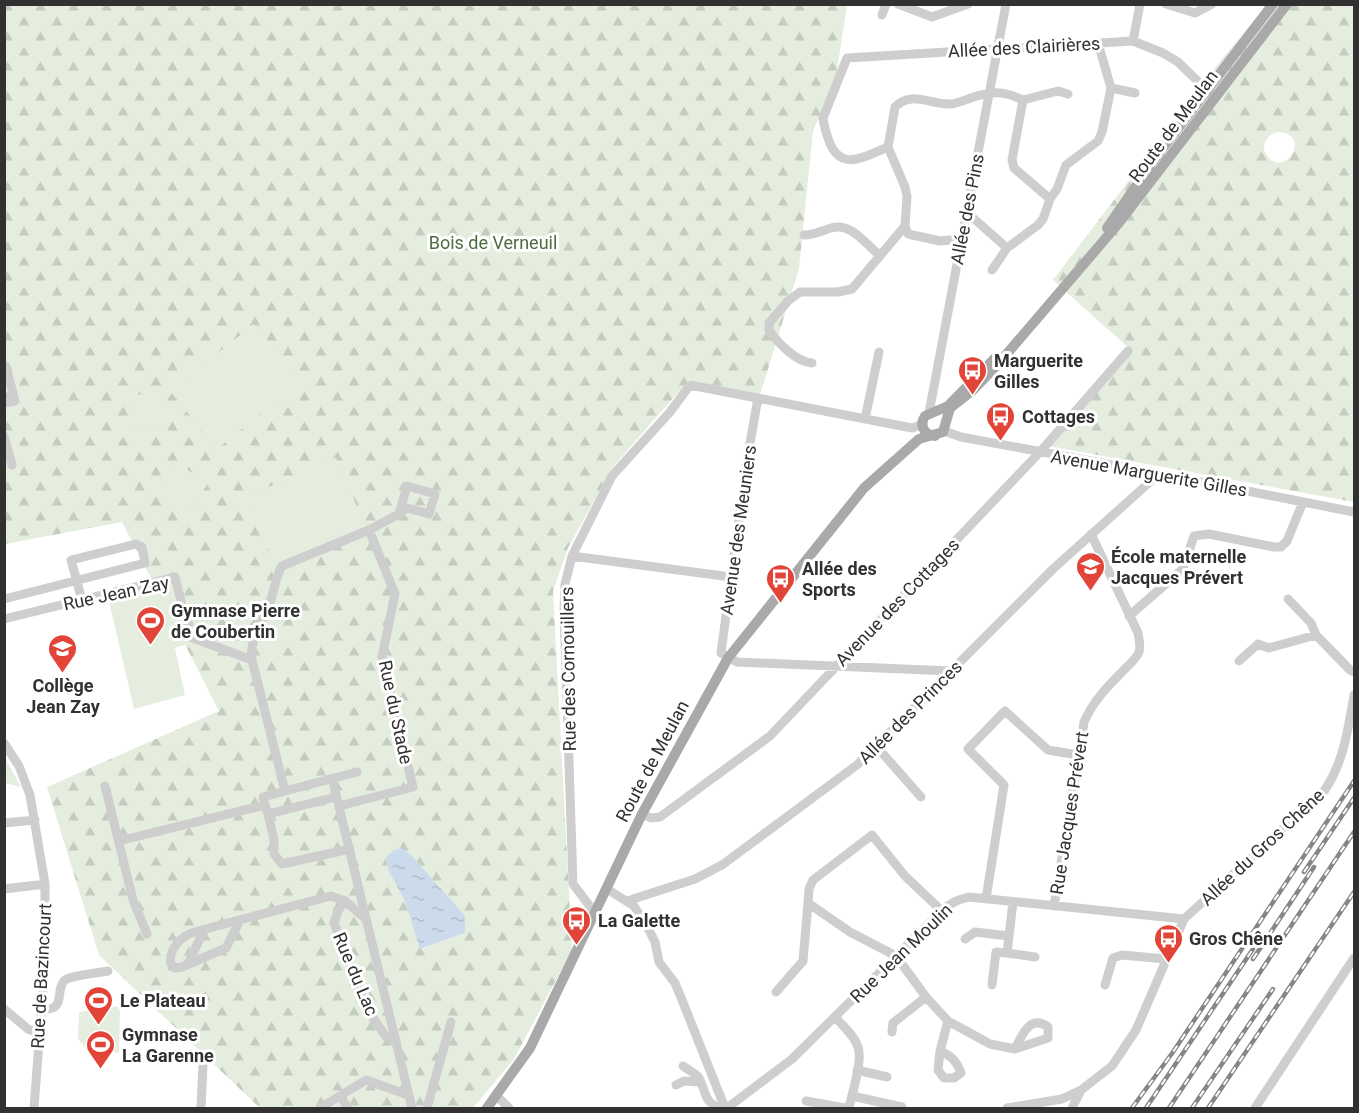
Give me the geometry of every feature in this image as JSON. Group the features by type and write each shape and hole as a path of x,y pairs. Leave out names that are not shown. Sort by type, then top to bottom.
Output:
{"main road":[{"name":"Route de Meulan","path":"942,429 950,408 981,383 1144,193 1274,4"},
{"name":"Route de Meulan","path":"1214,91 1287,4"},
{"name":"Route de Meulan","path":"932,412 945,408 951,403 981,371 1032,325"},
{"path":"932,412 941,414 942,429 927,433 923,426 924,418 932,412"},
{"name":"Route de Meulan","path":"502,1106 535,1049 644,815 730,659 855,505 895,460 913,444 923,426"},
{"path":"913,444 942,429"},
{"name":"Route de Meulan","path":"487,1108 530,1048 595,913 609,890"}],"street":[{"path":"882,15 886,4"},
{"path":"898,4 932,17 968,4"},
{"path":"1133,41 1140,4"},
{"path":"1166,4 1195,13 1212,4"},
{"name":"Allée des Pins","path":"932,412 929,407 1006,5"},
{"name":"Allée des Clairières","path":"888,147 852,160 844,160 832,149 823,118 847,58 1133,41 1163,53 1214,91"},
{"path":"992,270 1007,248 1043,219 1066,165 1098,141 1111,88 1098,43"},
{"path":"1111,88 1135,93"},
{"path":"961,239 940,241 908,234 905,226 907,196 905,187 888,147 895,106 900,102 915,98 949,104 989,91 1016,96 1023,100 1058,90 1068,94"},
{"path":"1023,100 1012,160 1014,168 1050,199"},
{"path":"966,215 972,217 1007,248"},
{"path":"812,363 802,362 773,336 769,330 770,323 788,301 800,292 838,292 852,289 905,226"},
{"path":"804,235 814,235 837,227 844,227 853,231 879,255"},
{"path":"865,419 879,351"},
{"name":"Avenue des Cottages","path":"644,815 656,818 664,814 770,736 1040,453 1128,351"},
{"path":"4,368 6,367 15,401 4,403"},
{"name":"Rue des Cornouillers","path":"595,913 573,884 564,610 565,584 572,556 612,476 670,412 690,385 758,398"},
{"path":"758,398 913,428 923,426"},
{"name":"Avenue des Meuniers","path":"730,659 721,653 747,460 758,398"},
{"path":"908,427 913,444"},
{"name":"Avenue Marguerite Gilles","path":"942,429 961,437 1040,453 1156,472 1354,512"},
{"path":"4,436 12,465"},
{"name":"Allée des Princes","path":"627,901 695,879 722,865 857,765 1091,534 1152,480 1156,472"},
{"path":"1129,616 1183,569 1194,536 1209,534 1281,547 1287,541 1303,502"},
{"path":"285,790 252,660 252,640 270,603 276,576 282,566 369,531 399,513"},
{"name":"Rue du Stade","path":"338,801 413,787 382,657 395,594 369,531"},
{"name":"Rue Jacques Prévert","path":"1054,906 1084,722 1090,707 1139,652 1140,643 1091,534"},
{"path":"4,599 76,580 145,563 142,547 136,544 71,560 76,580 82,600"},
{"path":"572,556 731,577"},
{"name":"Rue Jean Zay","path":"4,619 175,577 190,637 252,660"},
{"path":"1288,599 1311,623 1316,635 1354,672"},
{"path":"1239,661 1258,644 1269,648 1316,635"},
{"path":"730,659 736,662 951,671"},
{"name":"Allée du Gros Chêne","path":"1081,1090 1112,1066 1126,1048 1184,919 1324,790 1334,777 1342,758 1354,695"},
{"path":"986,899 1004,785 968,749 1005,711 1048,750 1078,755"},
{"name":"Rue de Bazincourt","path":"4,743 19,766 27,786 45,884 45,964 34,1108"},
{"path":"876,746 921,797"},
{"path":"350,849 282,864 274,854 274,840 263,796 357,772"},
{"path":"332,778 411,1108"},
{"path":"105,786 133,900 147,934"},
{"path":"119,841 267,810 338,801"},
{"path":"4,823 35,820"},
{"path":"776,992 803,961 809,889 813,879 872,835 905,876 942,911"},
{"path":"4,889 45,884"},
{"path":"609,890 634,906 647,926 655,942 659,962 675,983 726,1108"},
{"path":"240,920 226,948 175,968 171,964 172,950 187,934 204,930 240,920 331,896 345,901 367,921"},
{"name":"Rue Jean Moulin","path":"726,1108 792,1059 950,903 959,899 969,897 1184,919"},
{"name":"Rue du Lac","path":"345,901 334,923 336,930 367,1009 386,1037 396,1040"},
{"path":"1007,953 1013,902"},
{"path":"808,903 850,932 896,956 926,997 948,1022 990,1044 1015,1049"},
{"path":"188,964 204,930"},
{"path":"965,939 975,932 1009,936"},
{"path":"992,985 996,952 1035,957"},
{"path":"1105,985 1113,958 1122,955 1166,959"},
{"path":"1255,1108 1354,958"},
{"path":"41,1009 53,1008 59,1002 62,985 67,979 108,971"},
{"path":"890,1025 926,997"},
{"path":"4,1009 28,1029 39,1033"},
{"path":"835,1017 858,1046 860,1057 849,1108"},
{"path":"19,1020 40,1021"},
{"path":"428,1108 451,1022"},
{"path":"940,1051 948,1022"},
{"path":"201,1108 203,1064"},
{"path":"683,1066 698,1076 710,1104 720,1108"},
{"path":"857,1070 887,1077"},
{"path":"320,1108 366,1080 408,1095"},
{"path":"676,1085 684,1081 700,1082"},
{"path":"1007,1108 1062,1099 1081,1090"},
{"path":"1072,1108 1081,1090"},
{"path":"340,1096 348,1108"},
{"path":"852,1096 862,1103 902,1107"},
{"path":"1062,1099 1067,1108"},
{"path":"810,1104 845,1108"}],"green space":[{"name":"Bois de Verneuil","path":"5,5 847,5 836,77 813,131 799,268 760,395 689,380 612,468 568,548 553,591 572,950 514,1059 473,1108 260,1108 99,955 47,787 219,711 122,522 5,544","holes":["386,857 465,933 421,949 405,901 389,872"]},
{"path":"1267,5 1354,5 1354,502 1048,446 1131,350 1053,280 1221,60","holes":["1278,132 1288,134 1295,146 1293,153 1288,159 1275,162 1265,153 1265,142"]},
{"path":"254,324 301,381 217,449 170,391"},
{"path":"131,394 164,396 162,432 128,431"},
{"path":"336,458 366,527 275,566 245,497"},
{"path":"177,463 208,483 189,514 157,495"},
{"name":"Gymnase Pierre de Coubertin","path":"170,584 188,644 175,648 185,695 134,709 108,597"},
{"path":"5,758 21,787 5,783"},
{"name":"Le Plateau","path":"120,1006 119,1053 86,1048 78,1039 79,1012"}],"water":[{"path":"401,848 411,855 465,916 465,933 420,949 405,901 389,872 386,857 394,850"}],"railway":[{"path":"1132,1108 1173,1052 1354,781"},
{"path":"1304,872 1354,798"},
{"path":"1169,1108 1354,832"},
{"path":"1253,959 1314,867"},
{"path":"1208,1108 1354,892"},
{"path":"1146,1108 1253,949"},
{"path":"1192,1108 1273,989"}],"place":[{"name":"Marguerite Gilles","path":"973,396"},
{"name":"Cottages","path":"1001,442"},
{"name":"École maternelle Jacques Prévert","path":"1090,592"},
{"name":"Allée des Sports","path":"781,604"},
{"name":"Gymnase Pierre de Coubertin","path":"150,646"},
{"name":"Collège Jean Zay","path":"63,674"},
{"name":"La Galette","path":"577,946"},
{"name":"Gros Chêne","path":"1168,964"},
{"name":"Le Plateau","path":"99,1026"},
{"name":"Gymnase La Garenne","path":"101,1070"}]}
